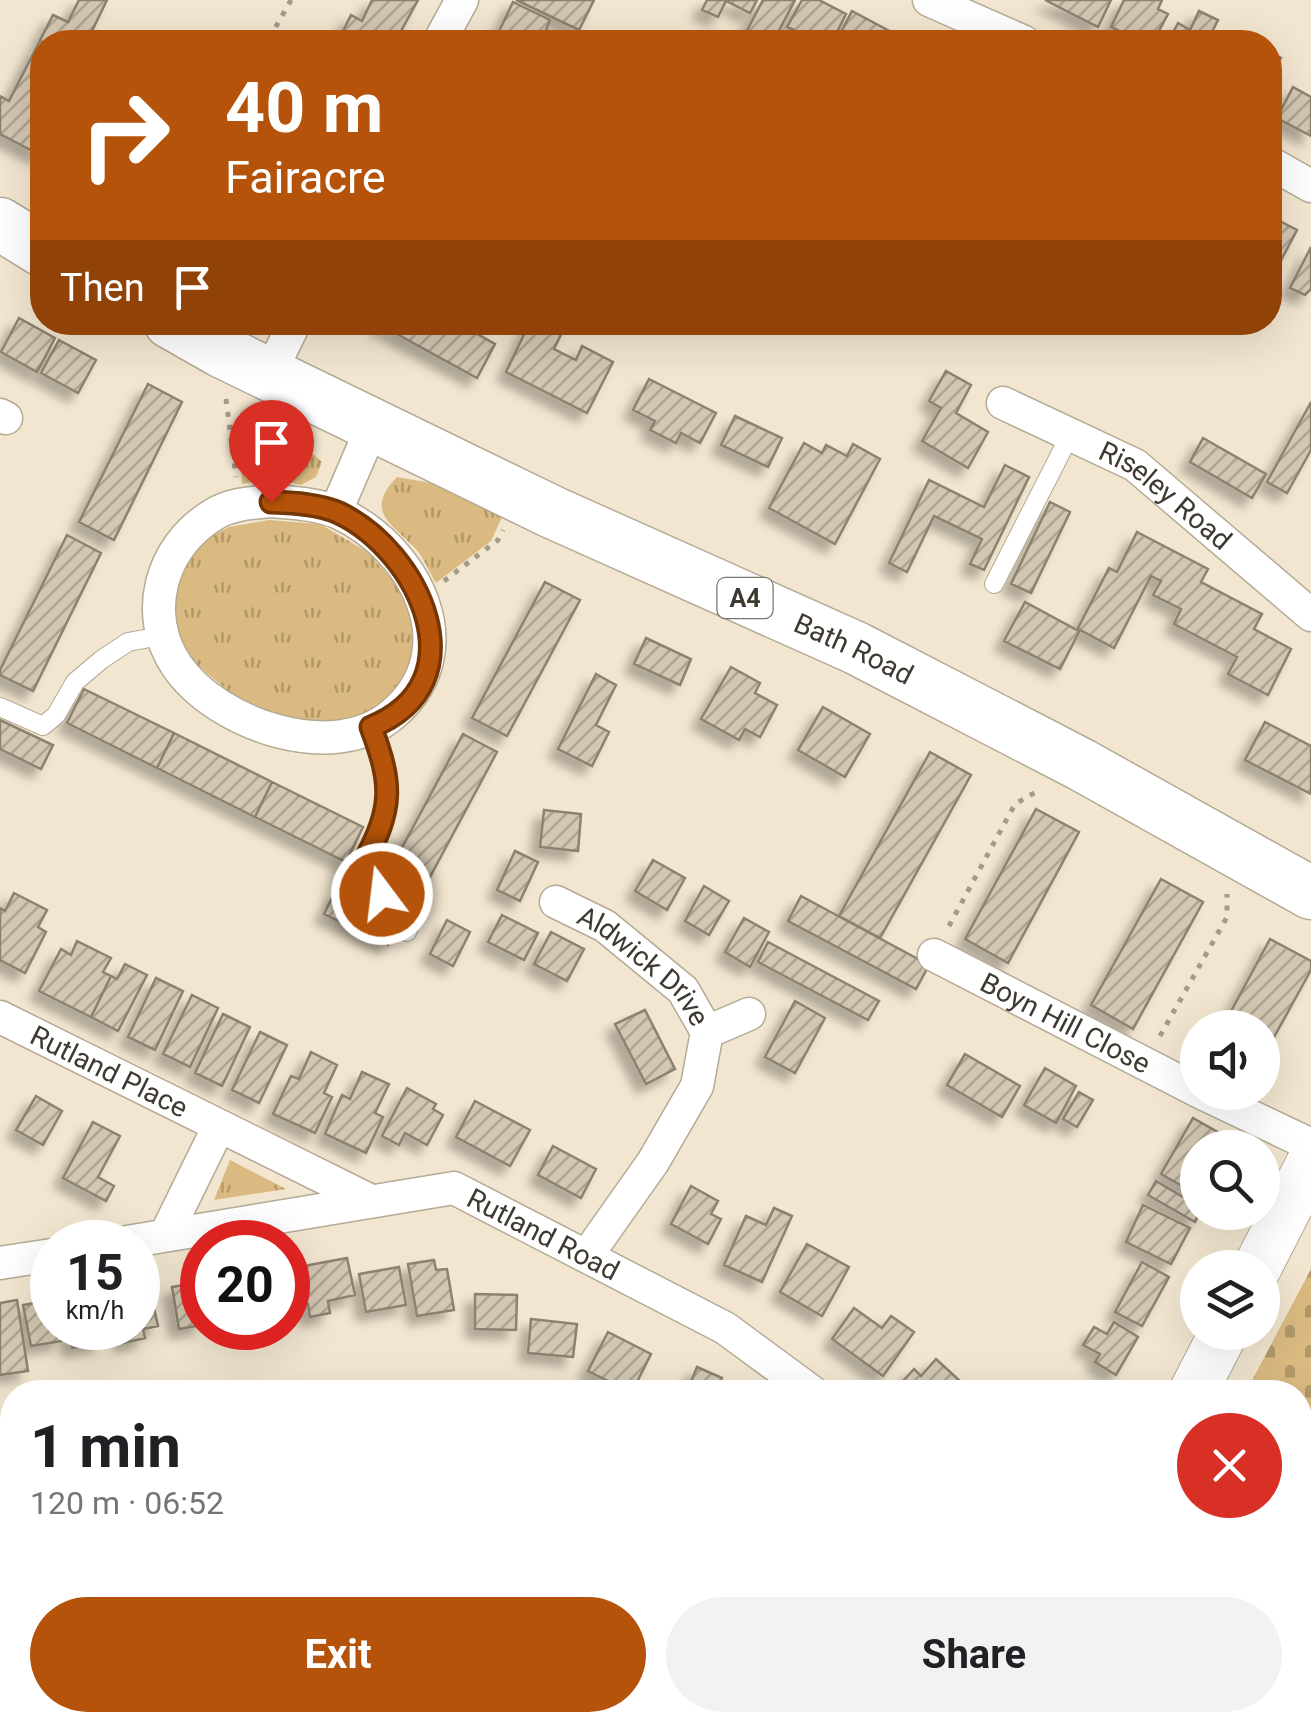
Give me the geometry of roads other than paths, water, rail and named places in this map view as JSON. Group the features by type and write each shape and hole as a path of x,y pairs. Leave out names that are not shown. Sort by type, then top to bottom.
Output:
{"main road":[{"path":"0,224 30,243"},
{"name":"Bath Road","path":"193,335 520,496 856,648 1082,764 1311,893"}],"street":[{"path":"446,30 462,0"},
{"path":"930,0 997,30"},
{"path":"1282,170 1311,186"},
{"path":"269,374 288,335"},
{"name":"Riseley Road","path":"1003,403 1135,465 1311,615"},
{"path":"336,512 373,425"},
{"path":"271,502 336,512 370,532 394,556 421,598 430,625 425,676 411,699 384,722 334,740 270,730 205,693 178,668 161,636 159,604 170,557 186,535 214,514 240,504 271,502"},
{"name":"Aldwick Drive","path":"556,902 606,926 683,990 707,1032 697,1086 654,1162 588,1254"},
{"name":"Boyn Hill Close","path":"934,956 1180,1083"},
{"path":"707,1032 749,1014"},
{"name":"Rutland Place","path":"0,1017 369,1200"},
{"name":"Boyn Hill Close","path":"1236,1110 1311,1146"},
{"name":"Rutland Place","path":"166,1234 219,1126"},
{"path":"1266,1250 1311,1162"},
{"name":"Rutland Road","path":"160,1235 454,1188 725,1328 796,1380"},
{"path":"0,1263 30,1258"},
{"path":"1199,1380 1215,1350"}],"lane":[{"path":"994,584 1070,435"},
{"path":"0,707 44,726 56,715 75,682 101,660 128,642 161,636"},
{"path":"371,727 384,759 388,800 381,831 364,862 382,894 415,913 406,932"}]}
